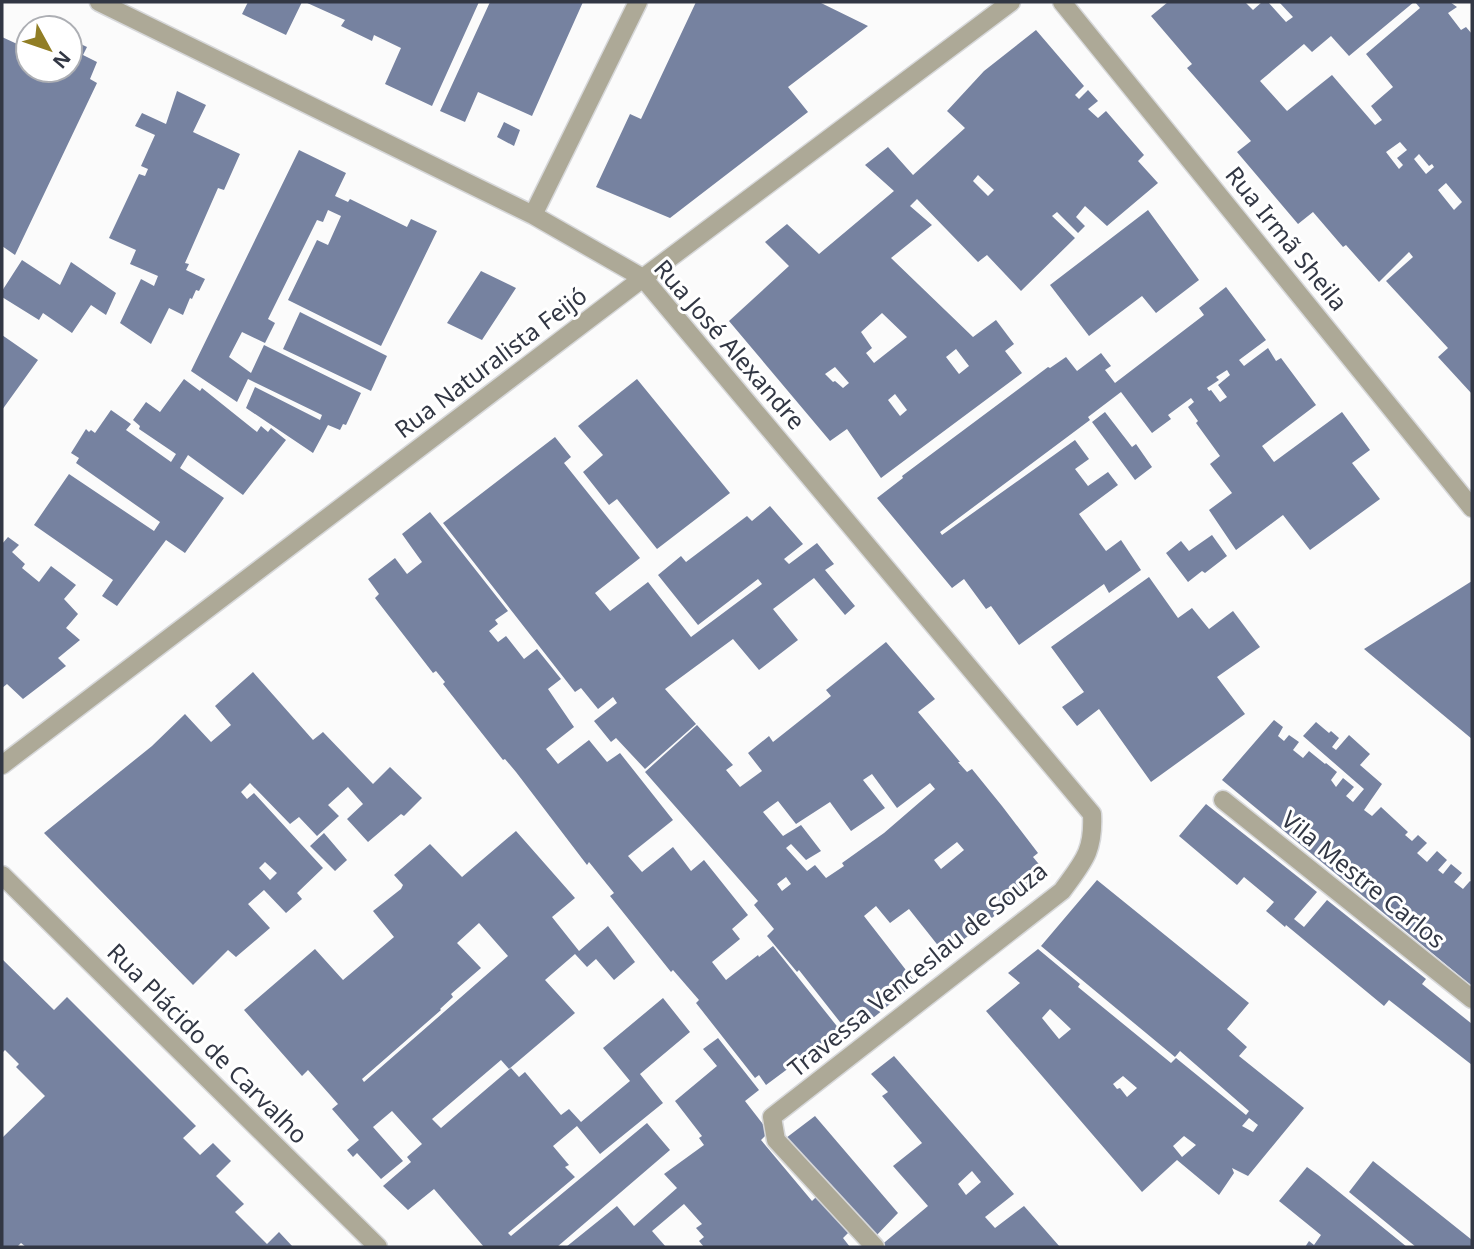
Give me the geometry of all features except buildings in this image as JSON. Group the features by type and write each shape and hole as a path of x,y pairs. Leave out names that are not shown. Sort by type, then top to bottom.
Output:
{"street":[{"name":"Rua José Alexandre","path":"99,2 533,215 643,278 1092,814"},
{"path":"533,215 638,2"},
{"name":"Rua Naturalista Feijó","path":"2,765 1011,2"},
{"name":"Rua Irmã Sheila","path":"1062,2 1472,508"},
{"name":"Vila Mestre Carlos","path":"1223,800 1472,999"},
{"name":"Travessa Venceslau de Souza","path":"874,1247 776,1140 772,1117 1062,891 1084,860 1091,844 1092,814"},
{"name":"Rua Plácido de Carvalho","path":"2,875 378,1247"}]}
